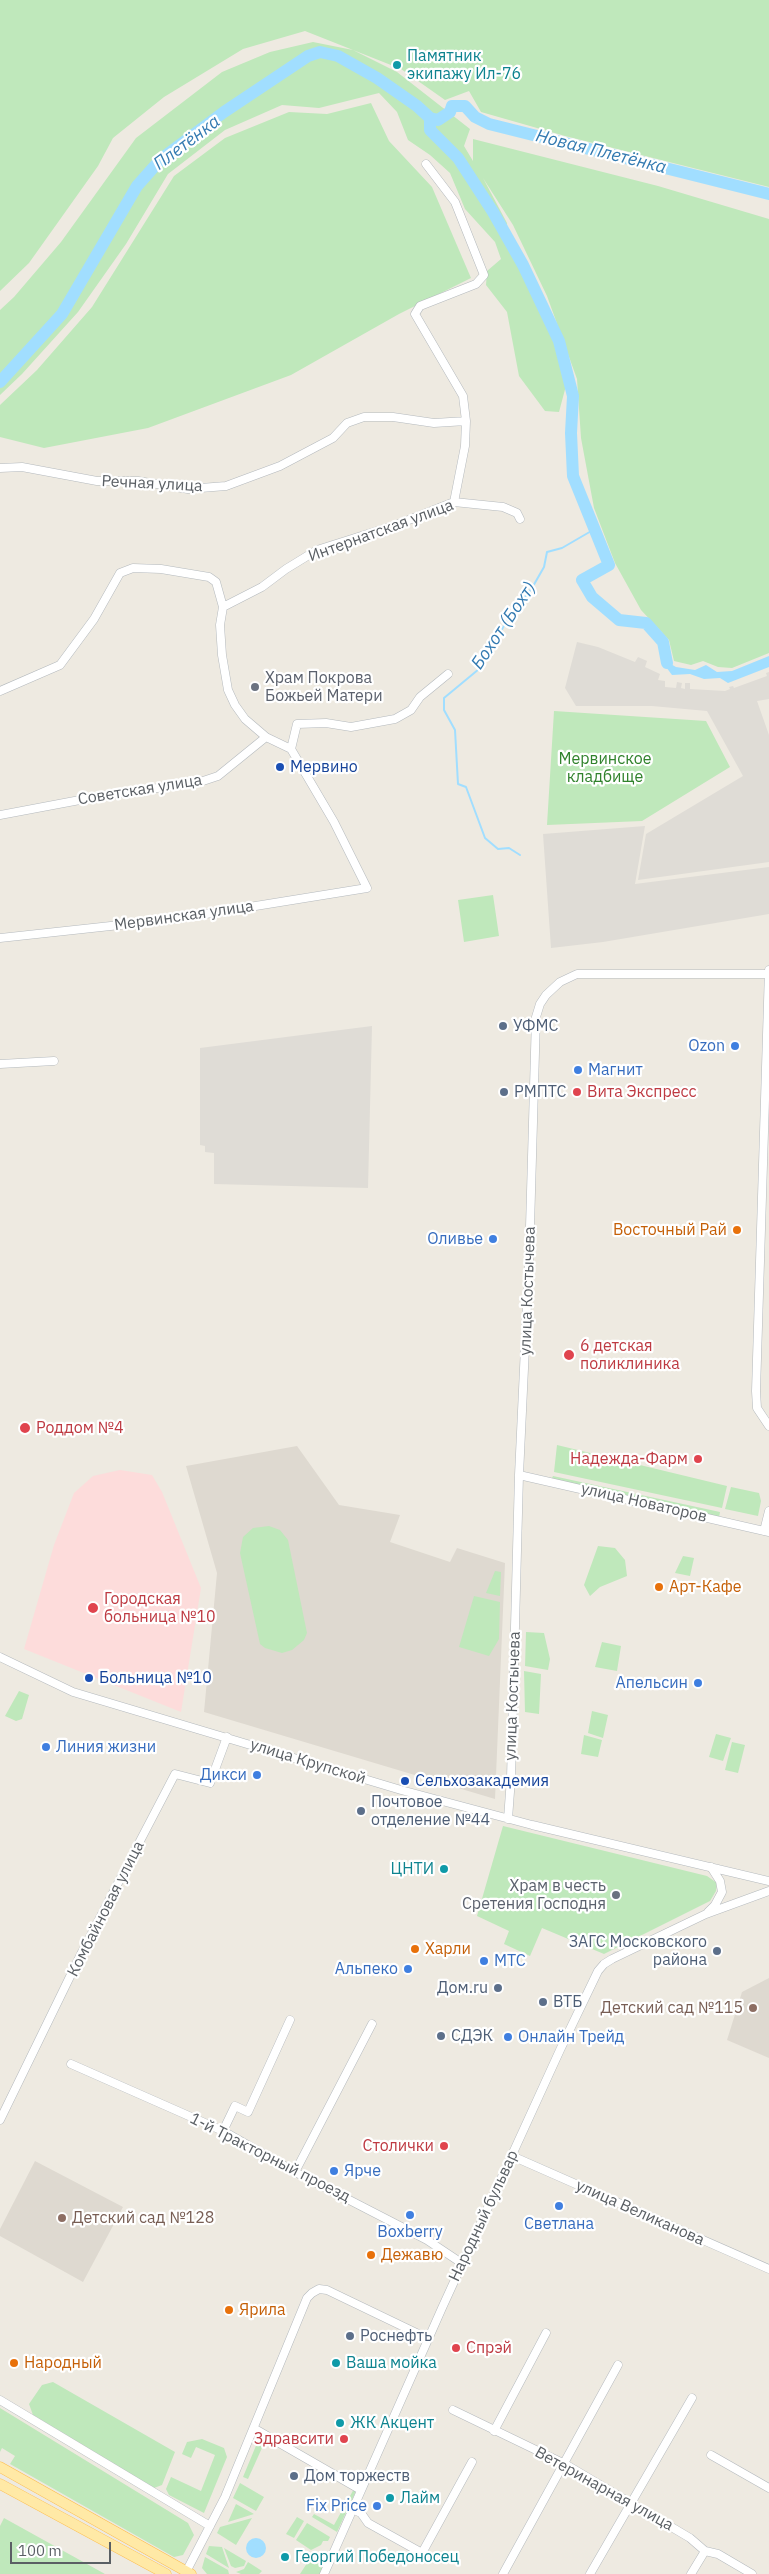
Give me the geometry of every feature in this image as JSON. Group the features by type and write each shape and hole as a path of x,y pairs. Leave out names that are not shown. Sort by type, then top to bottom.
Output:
{"main road":[{"path":"0,2467 174,2570 187,2573"},
{"path":"0,2484 166,2574"}],"street":[{"path":"426,164 455,202 484,275 476,284 420,306 415,314 463,396 466,422 465,446 454,502"},
{"name":"Речная улица","path":"0,468 22,467 97,481 138,481 188,489 226,486 280,466 332,438 347,423 364,417 393,417 434,423 466,422"},
{"name":"Интернатская улица","path":"223,607 262,587 286,569 317,550 396,525 454,502 503,507 517,513 520,520"},
{"path":"0,691 60,666 94,619 120,573 133,568 162,569 209,577 216,582 223,607 220,626 222,655 228,690 235,705 245,719 266,737 292,749 297,724 326,723 351,727 395,719 411,710 420,697 448,674"},
{"name":"Советская улица","path":"0,815 101,796 200,782 218,776 266,737"},
{"name":"Мервинская улица","path":"0,938 175,919 367,888 334,822 292,749"},
{"name":"улица Костычева","path":"508,1819 511,1778 519,1475 530,1262 536,1017 540,1004 560,982 577,974 769,972 767,1088 756,1391 757,1408 769,1426"},
{"path":"0,1064 54,1061"},
{"name":"улица Новаторов","path":"519,1475 766,1531"},
{"path":"766,1531 769,1511"},
{"name":"улица Крупской","path":"0,1657 73,1692 401,1790 508,1819 769,1881"},
{"name":"Комбайновая улица","path":"0,2120 82,1952 175,1774 210,1783 227,1737"},
{"name":"Народный бульвар","path":"706,1914 715,1905 722,1892 720,1881 711,1867"},
{"path":"755,1878 762,1884 760,1892 756,1895"},
{"name":"Народный бульвар","path":"324,2574 590,1986 604,1964 706,1914 769,1891"},
{"path":"223,2131 236,2106 248,2112 290,2020"},
{"path":"295,2172 372,2024"},
{"name":"1-й Тракторный проезд","path":"72,2064 223,2131 295,2172 427,2240 463,2264"},
{"name":"улица Великанова","path":"512,2156 769,2269"},
{"path":"187,2573 255,2429 307,2298 319,2290 327,2290 429,2339"},
{"path":"494,2431 546,2333"},
{"path":"503,2574 618,2365"},
{"path":"590,2574 633,2503 692,2398"},
{"path":"0,2400 210,2526"},
{"name":"Ветеринарная улица","path":"452,2410 565,2464 690,2538 705,2551 718,2554 752,2574"},
{"path":"255,2429 361,2490"},
{"path":"711,2455 769,2488"},
{"path":"352,2509 360,2513 368,2523 422,2553 472,2462"},
{"path":"691,2574 705,2551"},
{"path":"174,2570 194,2559"}],"shaded area":[{"path":"577,642 598,647 635,662 638,657 647,661 645,667 660,674 658,680 665,681 665,687 676,688 677,682 682,683 681,688 685,689 685,683 690,683 690,689 725,691 730,689 729,687 733,686 734,688 767,676 766,673 769,672 769,699 757,701 769,735 769,862 638,880 646,834 743,776 707,711 652,706 576,706 565,688"},
{"path":"645,826 635,884 769,867 769,914 603,942 551,948 543,834"},
{"path":"372,1026 368,1188 214,1184 214,1153 205,1152 205,1146 200,1145 200,1048"},
{"path":"297,1446 339,1505 400,1515 390,1542 450,1562 457,1548 505,1563 495,1799 204,1712 217,1573 186,1466"},
{"path":"120,1470 152,1475 162,1492 201,1588 181,1712 24,1649 54,1545 74,1493 93,1476"},
{"name":"Детский сад №115","path":"769,1978 769,2058 727,2040 742,1992"},
{"name":"Детский сад №128","path":"35,2161 123,2207 83,2282 0,2236 0,2229"}],"green space":[{"path":"0,0 769,0 769,187 565,136 481,112 469,91 445,100 401,69 305,31 243,49 164,97 113,138 98,166 29,263 0,291"},
{"path":"313,42 353,50 397,72 470,129 464,146 473,161 473,139 658,186 769,219 769,653 732,668 718,667 703,661 691,665 674,661 669,640 641,610 615,563 594,508 581,438 577,379 547,296 513,225 483,178 507,223 508,248 537,295 555,342 567,382 559,412 545,411 519,376 507,312 486,285 487,271 501,259 495,242 465,209 450,173 430,155 408,140 397,112 379,93 319,108 282,105 225,130 168,174 126,244 78,312 22,374 0,395 0,310 14,297 61,242 136,138 222,72 270,52"},
{"path":"371,103 389,141 432,187 471,278 399,314 291,375 148,428 44,448 0,437 0,405 37,370 92,307 174,176 225,138 289,112 327,114"},
{"name":"Мервинское кладбище","path":"554,711 706,721 730,767 642,821 547,825"},
{"path":"493,895 499,936 464,942 458,900"},
{"path":"557,1445 727,1486 722,1508 554,1472"},
{"path":"553,1476 720,1512 719,1518 551,1480"},
{"path":"731,1487 759,1493 761,1501 758,1516 725,1509"},
{"path":"269,1526 280,1530 288,1540 307,1633 304,1640 292,1650 282,1653 265,1648 260,1644 240,1553 243,1537 253,1528"},
{"path":"598,1546 615,1548 625,1560 627,1576 600,1587 590,1596 584,1585"},
{"path":"683,1556 694,1558 690,1576 675,1573"},
{"path":"495,1571 501,1572 500,1596 486,1593"},
{"path":"474,1596 500,1602 499,1639 489,1656 459,1647"},
{"path":"526,1632 544,1633 550,1659 548,1670 525,1666"},
{"path":"602,1642 621,1646 617,1671 595,1667"},
{"path":"524,1671 541,1674 539,1714 525,1712"},
{"path":"19,1691 29,1695 22,1719 16,1721 5,1716"},
{"path":"592,1711 608,1715 603,1738 588,1733"},
{"path":"716,1734 731,1738 723,1761 709,1757"},
{"path":"584,1735 602,1740 598,1757 581,1754"},
{"path":"732,1742 745,1745 738,1773 725,1770"},
{"path":"503,1826 707,1876 717,1883 716,1891 710,1901 604,1954 542,1928 530,1956 504,1944 509,1931 477,1916"},
{"path":"53,2382 175,2452 162,2485 154,2488 33,2415 29,2404 42,2385"},
{"path":"0,2408 188,2523 194,2535 183,2555 174,2557 10,2464 15,2456 2,2448 0,2452"},
{"path":"260,2436 266,2439 248,2479 243,2477"},
{"path":"202,2439 224,2448 227,2457 204,2513 169,2495 166,2489 171,2477 201,2491 215,2455 196,2447 191,2458 182,2454 187,2442"},
{"path":"240,2483 264,2497 256,2511 233,2498"},
{"path":"355,2487 356,2491 337,2532 312,2517 314,2514 334,2525"},
{"path":"236,2504 254,2514 228,2522"},
{"path":"297,2517 304,2521 294,2538 286,2534"},
{"path":"4,2518 105,2574 0,2574 0,2526"},
{"path":"252,2518 236,2545 217,2533 220,2527"},
{"path":"307,2523 330,2537 328,2541 323,2541 321,2545 311,2550 296,2540"},
{"path":"209,2546 222,2547 229,2568 206,2554"},
{"path":"224,2548 246,2561 244,2566 235,2568 231,2566"},
{"path":"205,2557 228,2570 229,2574 207,2574 202,2568"},
{"path":"311,2557 324,2565 320,2574 300,2574"},
{"path":"248,2562 262,2571 259,2574 241,2574 236,2572 244,2569"}],"water":[{"path":"769,656 769,667 728,683 720,678 704,679 690,674 672,675 666,667 667,662 676,667 695,670 706,665 717,672 732,671"},
{"path":"256,2538 263,2541 266,2548 263,2555 256,2558 249,2555 246,2548 249,2541"}],"waterway":[{"name":"Плетёнка","path":"0,382 62,314 137,186 161,159 224,112 308,56 320,52 338,56 377,78 417,106 430,118 438,120 450,112 452,106 465,106 475,117 489,124 769,194"},
{"path":"430,118 430,130 458,158 493,212 523,265 559,341 573,396 571,433 573,476 609,565 582,580 592,597 619,620 646,623 663,642 667,663"},
{"name":"Бохот (Бохт)","path":"520,855 509,848 498,849 485,838 466,787 458,784 455,730 444,710 444,698 479,669 509,617 532,588 544,567 547,552 562,548 593,530"}],"place":[{"name":"Памятник экипажу Ил-76","path":"397,65"},
{"name":"Храм Покрова Божьей Матери","path":"255,687"},
{"name":"Мервино","path":"280,767"},
{"name":"УФМС","path":"503,1026"},
{"name":"Ozon","path":"735,1046"},
{"name":"Магнит","path":"578,1070"},
{"name":"РМПТС","path":"504,1092"},
{"name":"Вита Экспресс","path":"577,1092"},
{"name":"Восточный Рай","path":"737,1230"},
{"name":"Оливье","path":"493,1239"},
{"name":"6 детская поликлиника","path":"569,1355"},
{"name":"Роддом №4","path":"25,1428"},
{"name":"Надежда-Фарм","path":"698,1459"},
{"name":"Арт-Кафе","path":"659,1587"},
{"name":"Городская больница №10","path":"93,1608"},
{"name":"Больница №10","path":"89,1678"},
{"name":"Апельсин","path":"698,1683"},
{"name":"Линия жизни","path":"46,1747"},
{"name":"Дикси","path":"257,1775"},
{"name":"Сельхозакадемия","path":"405,1781"},
{"name":"Почтовое отделение №44","path":"361,1811"},
{"name":"ЦНТИ","path":"444,1869"},
{"name":"Храм в честь Сретения Господня","path":"616,1895"},
{"name":"Харли","path":"415,1949"},
{"name":"ЗАГС Московского района","path":"717,1951"},
{"name":"МТС","path":"484,1961"},
{"name":"Альпеко","path":"408,1969"},
{"name":"Дом.ru","path":"498,1988"},
{"name":"ВТБ","path":"543,2002"},
{"name":"Детский сад №115","path":"753,2008"},
{"name":"СДЭК","path":"441,2036"},
{"name":"Онлайн Трейд","path":"508,2037"},
{"name":"Столички","path":"444,2146"},
{"name":"Ярче","path":"334,2171"},
{"name":"Светлана","path":"559,2206"},
{"name":"Boxberry","path":"410,2215"},
{"name":"Детский сад №128","path":"62,2218"},
{"name":"Дежавю","path":"371,2255"},
{"name":"Ярила","path":"229,2310"},
{"name":"Роснефть","path":"350,2336"},
{"name":"Спрэй","path":"456,2348"},
{"name":"Народный","path":"14,2363"},
{"name":"Ваша мойка","path":"336,2363"},
{"name":"ЖК Акцент","path":"340,2423"},
{"name":"Здравсити","path":"344,2439"},
{"name":"Дом торжеств","path":"294,2476"},
{"name":"Лайм","path":"390,2498"},
{"name":"Fix Price","path":"377,2506"},
{"name":"Георгий Победоносец","path":"285,2557"}],"water label":[{"name":"Новая Плетёнка","path":"601,152"}]}
